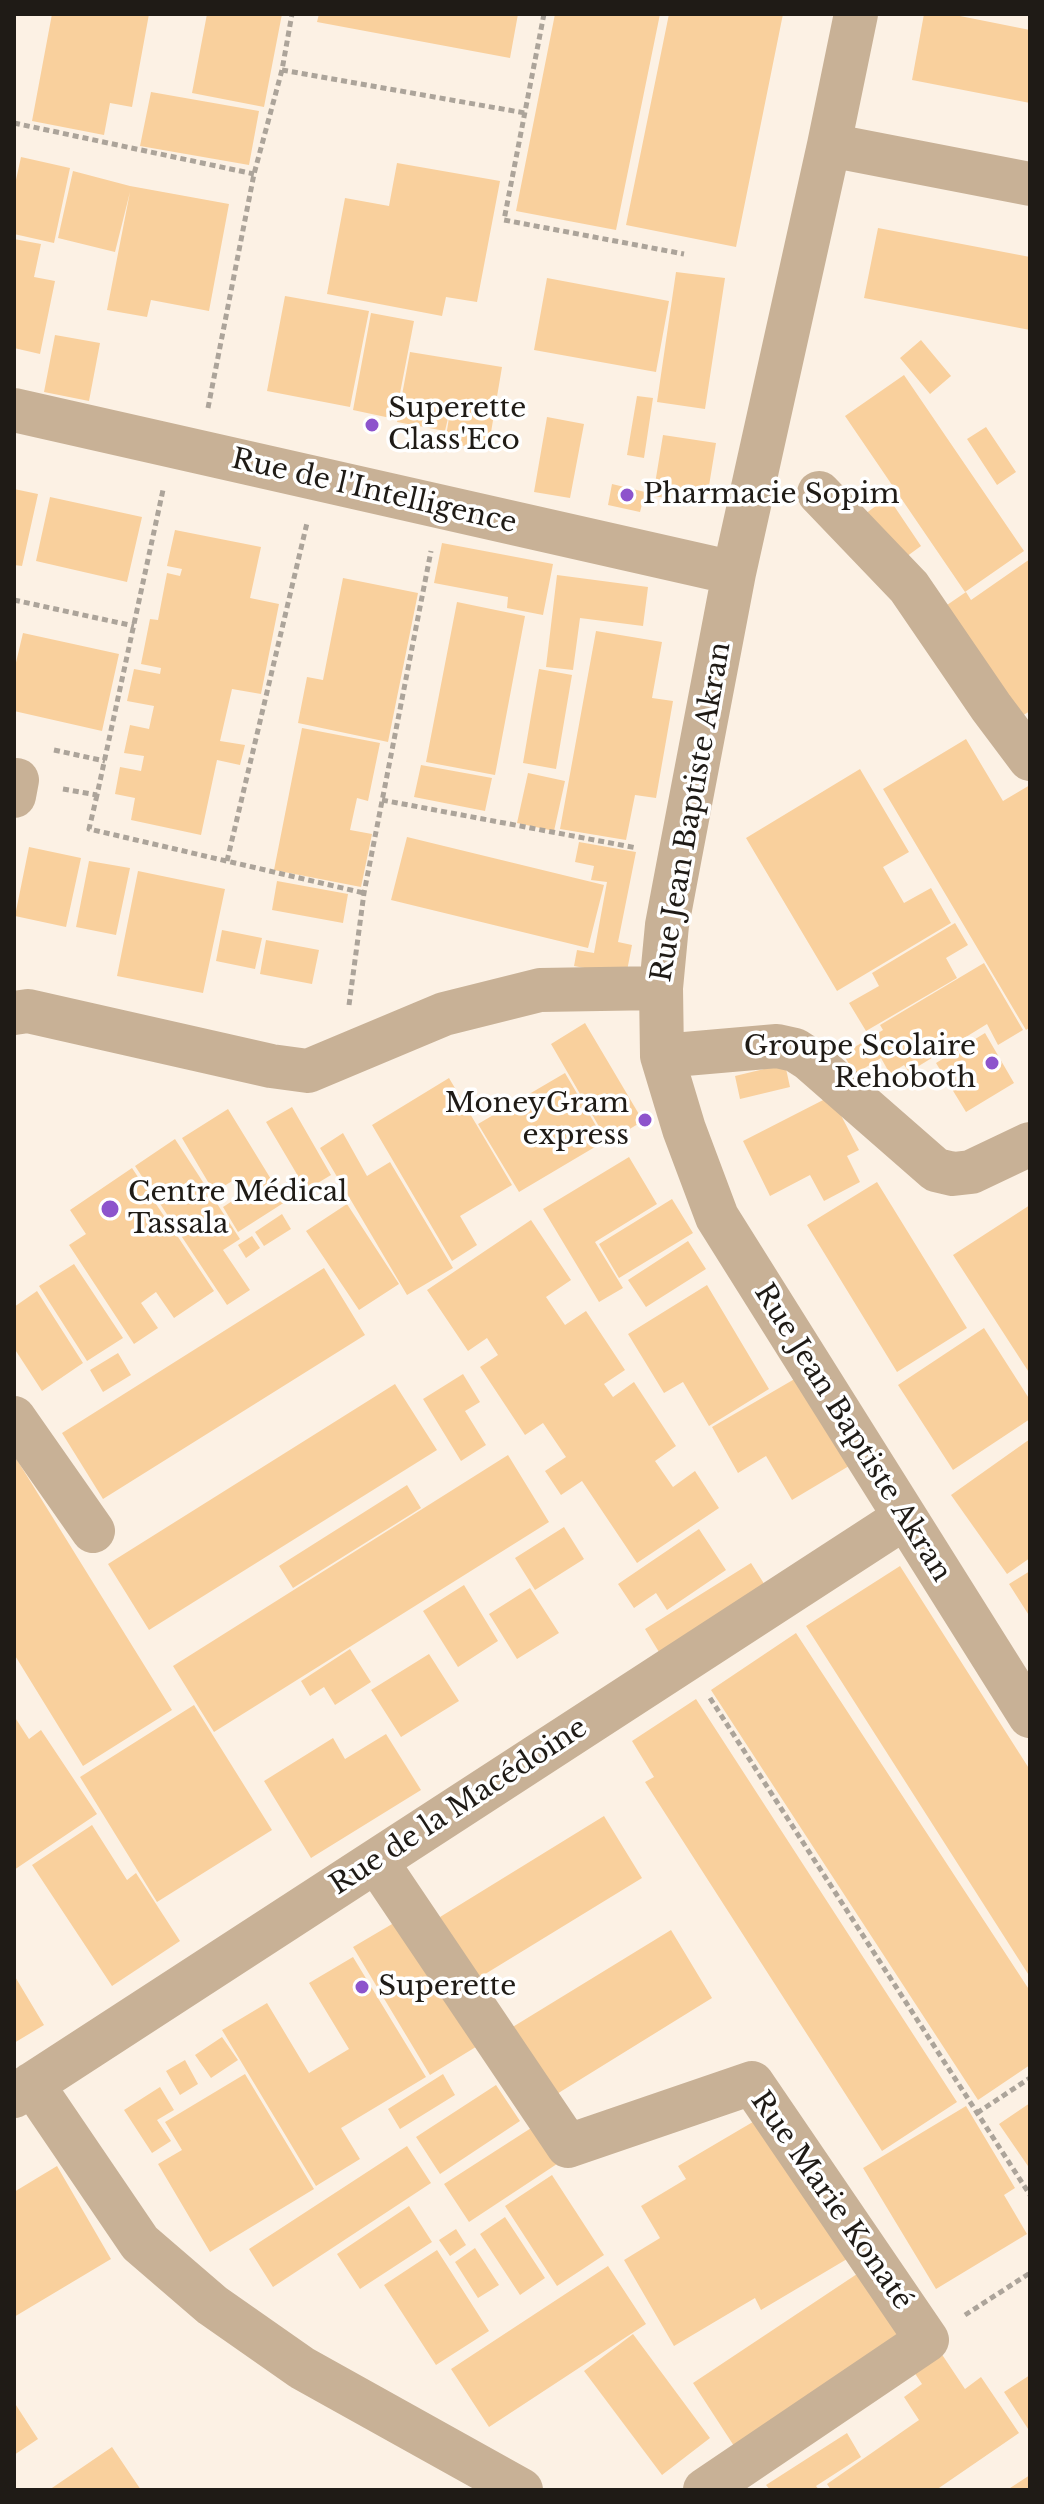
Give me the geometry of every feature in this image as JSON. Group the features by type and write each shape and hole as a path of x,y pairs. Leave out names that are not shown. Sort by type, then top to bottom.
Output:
{"street":[{"name":"Rue Jean Baptiste Akran","path":"856,14 734,573 667,925 661,988 662,1056 684,1129 717,1217 1030,1716"},
{"path":"829,145 1030,184"},
{"name":"Rue de l'Intelligence","path":"14,410 734,573"},
{"path":"819,493 909,587 1030,759"},
{"path":"14,1013 28,1011 271,1066 308,1071 444,1014 540,990 661,988"},
{"path":"662,1056 777,1046 795,1050 936,1170 953,1174 971,1172 1030,1144"},
{"path":"14,1418 93,1531"},
{"name":"Rue de la Macédoine","path":"23,2090 904,1518"},
{"name":"Rue Marie Konaté","path":"376,1861 568,2146 752,2083 927,2340 705,2490"},
{"path":"23,2090 140,2243 212,2305 302,2368 521,2490"}],"path":[{"path":"292,14 282,70 186,449 134,626 89,829 364,893"},
{"path":"544,14 504,220 684,254"},
{"path":"282,70 525,113"},
{"path":"14,123 254,174"},
{"path":"227,861 317,479"},
{"path":"341,1058 364,893 440,506"},
{"path":"14,600 134,626"},
{"path":"25,775 105,761"},
{"path":"25,775 97,795"},
{"path":"382,800 680,856"},
{"path":"685,1660 1030,2195"},
{"path":"977,2113 1030,2078"},
{"path":"927,2340 1030,2273"}],"building":[{"path":"52,14 149,14 132,107 110,103 104,135 32,121"},
{"path":"207,14 282,14 264,107 192,93"},
{"path":"319,14 518,14 510,58 317,22"},
{"path":"555,14 660,14 616,230 516,211"},
{"path":"669,14 783,14 736,247 626,225"},
{"path":"924,14 950,14 1030,30 1030,103 912,80"},
{"path":"151,92 259,111 249,165 140,146"},
{"path":"21,157 70,168 54,243 14,234 14,189"},
{"path":"397,163 500,181 477,302 446,297 442,316 327,294 345,198 389,206"},
{"path":"73,171 130,186 229,204 209,311 151,300 147,317 107,310 130,192 115,252 58,238"},
{"path":"878,228 1030,257 1030,330 864,298"},
{"path":"14,239 41,244 34,277 55,281 40,354 14,348"},
{"path":"676,272 725,278 705,409 657,402"},
{"path":"547,278 669,301 656,372 534,350"},
{"path":"285,296 369,311 350,407 267,391"},
{"path":"371,313 414,321 395,419 353,410"},
{"path":"55,335 100,343 89,401 44,392"},
{"path":"921,340 951,376 930,394 900,358"},
{"path":"410,352 502,367 488,450 445,443 451,405 445,431 397,422"},
{"path":"904,375 1024,551 965,592 845,416"},
{"path":"637,396 653,398 644,458 627,455"},
{"path":"547,417 584,424 570,498 534,492"},
{"path":"986,427 1016,472 997,485 967,439"},
{"path":"663,435 716,443 706,504 653,496"},
{"path":"612,484 645,492 640,512 608,505"},
{"path":"14,489 38,494 22,566 14,565"},
{"path":"50,497 142,517 127,582 36,561"},
{"path":"888,497 921,546 895,565 861,517"},
{"path":"175,530 261,547 250,598 279,604 261,694 232,689 220,741 245,745 240,765 217,760 201,835 131,820 135,798 115,794 120,767 141,771 144,756 124,753 130,725 149,729 154,706 127,701 134,669 160,674 161,668 141,664 150,619 158,620 167,573 180,576 182,569 167,566"},
{"path":"442,543 553,564 543,615 507,608 508,597 434,583"},
{"path":"1030,559 1030,711 1022,716 947,605 966,592 971,600"},
{"path":"557,575 648,587 643,626 580,618 573,670 546,667"},
{"path":"343,578 418,593 388,742 298,723 307,677 323,680"},
{"path":"457,602 525,616 495,775 426,762"},
{"path":"596,631 662,642 652,698 673,701 656,798 635,795 626,840 560,829"},
{"path":"23,633 119,654 102,731 14,711 14,671"},
{"path":"539,669 572,675 556,769 523,763"},
{"path":"302,728 380,743 368,801 357,798 350,830 372,834 361,887 274,870"},
{"path":"966,739 1003,801 1030,785 1030,1027 1026,1030 883,789"},
{"path":"421,765 492,778 485,811 414,797"},
{"path":"860,769 909,852 883,867 904,903 931,888 951,923 837,991 746,838"},
{"path":"528,773 565,781 554,831 517,823"},
{"path":"407,837 604,885 588,948 391,900"},
{"path":"579,842 636,852 618,942 632,945 626,976 574,966 577,950 594,953 607,882 591,880 594,866 575,862"},
{"path":"29,847 81,858 66,927 15,916"},
{"path":"89,861 130,868 116,935 76,927"},
{"path":"138,871 225,889 203,993 117,976"},
{"path":"277,881 348,894 343,923 272,910"},
{"path":"955,923 968,945 946,958 957,978 866,1031 849,1003 879,986 872,973"},
{"path":"222,930 262,938 255,969 216,961"},
{"path":"266,940 319,950 312,984 260,974"},
{"path":"984,963 1023,1030 998,1045 987,1024 909,1072 904,1065 890,1074 881,1058 855,1074 843,1054 883,1030 880,1025"},
{"path":"585,1023 643,1121 608,1142 551,1044"},
{"path":"985,1033 1014,1083 966,1112 936,1063"},
{"path":"785,1064 790,1087 740,1099 735,1076"},
{"path":"565,1073 605,1141 519,1192 478,1124"},
{"path":"449,1078 512,1185 460,1216 477,1245 452,1261 372,1125"},
{"path":"831,1096 859,1150 847,1156 860,1182 824,1201 810,1175 770,1196 743,1141"},
{"path":"292,1107 331,1175 293,1198 284,1184 298,1176 266,1122"},
{"path":"228,1109 285,1202 238,1232 223,1207 243,1194 234,1180 214,1192 182,1138"},
{"path":"343,1133 367,1176 390,1162 453,1268 407,1295 320,1148"},
{"path":"175,1139 240,1239 223,1250 250,1290 227,1305 135,1166"},
{"path":"629,1157 657,1204 595,1242 623,1288 599,1302 543,1209"},
{"path":"132,1168 214,1291 174,1318 156,1292 141,1303 158,1328 134,1344 69,1245 86,1234 70,1210"},
{"path":"877,1182 967,1328 897,1372 807,1225"},
{"path":"672,1199 693,1233 619,1278 599,1244"},
{"path":"347,1204 399,1284 359,1310 306,1231"},
{"path":"1030,1205 1030,1374 953,1255"},
{"path":"282,1214 291,1229 264,1246 255,1232"},
{"path":"531,1220 571,1280 546,1297 565,1325 586,1311 625,1370 604,1384 613,1397 634,1382 676,1446 655,1461 673,1487 695,1471 719,1508 637,1563 582,1481 561,1495 545,1471 566,1457 543,1423 525,1435 480,1367 498,1355 487,1338 468,1351 427,1290"},
{"path":"252,1236 260,1248 246,1258 238,1245"},
{"path":"688,1241 706,1269 646,1307 628,1280"},
{"path":"74,1264 123,1338 87,1361 39,1286"},
{"path":"324,1268 365,1335 103,1499 62,1433"},
{"path":"707,1285 769,1389 709,1426 683,1382 664,1393 628,1334"},
{"path":"37,1291 83,1363 42,1391 14,1348 14,1307"},
{"path":"984,1328 1030,1400 1030,1419 953,1470 898,1385"},
{"path":"118,1353 131,1375 103,1392 90,1370"},
{"path":"463,1374 480,1402 465,1411 486,1445 461,1461 423,1399"},
{"path":"798,1377 849,1466 792,1500 766,1456 738,1473 712,1427"},
{"path":"395,1384 437,1450 149,1630 108,1564"},
{"path":"1030,1439 1030,1558 1007,1574 951,1495"},
{"path":"14,1455 172,1710 83,1766 14,1654"},
{"path":"508,1455 549,1522 214,1732 173,1666"},
{"path":"407,1485 421,1508 293,1588 279,1566"},
{"path":"564,1527 584,1559 535,1590 515,1558"},
{"path":"699,1529 726,1570 667,1610 656,1593 634,1608 618,1584"},
{"path":"751,1563 768,1590 662,1657 645,1629"},
{"path":"900,1566 1030,1770 1030,1977 806,1626"},
{"path":"1030,1571 1030,1617 1009,1584"},
{"path":"464,1585 498,1641 458,1667 423,1611"},
{"path":"530,1588 559,1633 517,1659 489,1614"},
{"path":"796,1633 1030,1991 1030,2065 978,2100 711,1690"},
{"path":"350,1649 371,1682 335,1705 324,1687 310,1696 301,1681"},
{"path":"429,1654 459,1701 401,1737 371,1690"},
{"path":"696,1699 957,2102 882,2151 645,1782 654,1777 632,1741"},
{"path":"194,1705 272,1830 157,1902 80,1777"},
{"path":"14,1716 29,1739 41,1730 97,1814 14,1870"},
{"path":"386,1734 421,1790 311,1858 264,1781 333,1738 345,1759"},
{"path":"604,1816 642,1878 477,1979 440,1917"},
{"path":"92,1825 127,1880 136,1873 180,1941 112,1986 32,1865"},
{"path":"404,1917 479,2045 430,2075 353,1947"},
{"path":"671,1930 712,1998 552,2097 511,2028"},
{"path":"353,1957 426,2077 341,2128 360,2159 316,2186 222,2030 267,2003 309,2073 349,2049 309,1983"},
{"path":"14,1975 44,2025 14,2043"},
{"path":"222,2037 238,2060 211,2078 195,2055"},
{"path":"185,2060 198,2084 180,2095 166,2071"},
{"path":"245,2074 314,2189 210,2252 158,2164 182,2150 165,2122"},
{"path":"443,2074 455,2095 400,2129 388,2109"},
{"path":"496,2085 520,2121 440,2174 416,2137"},
{"path":"160,2087 174,2110 157,2120 171,2141 152,2153 124,2110"},
{"path":"1030,2103 1030,2169 999,2124"},
{"path":"966,2106 1015,2188 1004,2195 1027,2234 936,2289 863,2168"},
{"path":"763,2116 847,2259 761,2310 755,2298 674,2346 624,2260 660,2238 641,2206 686,2179 678,2166"},
{"path":"542,2121 566,2158 469,2222 444,2184"},
{"path":"407,2146 431,2183 273,2287 249,2249"},
{"path":"57,2166 111,2259 14,2317 14,2192"},
{"path":"552,2175 604,2255 557,2286 505,2206"},
{"path":"409,2206 432,2242 360,2289 337,2254"},
{"path":"505,2217 545,2278 520,2295 480,2234"},
{"path":"456,2229 466,2245 450,2256 439,2240"},
{"path":"475,2248 499,2285 478,2298 455,2262"},
{"path":"437,2250 489,2331 436,2365 384,2285"},
{"path":"608,2266 646,2324 489,2427 451,2369"},
{"path":"860,2272 901,2335 734,2446 693,2383"},
{"path":"633,2334 710,2438 662,2475 584,2371"},
{"path":"939,2350 965,2389 981,2377 1019,2433 936,2490 831,2490 827,2484 919,2420 904,2397 922,2384 912,2369"},
{"path":"1030,2375 1030,2432 1004,2392"},
{"path":"14,2402 38,2439 14,2455"},
{"path":"847,2433 861,2457 816,2486 819,2490 770,2490 766,2485"},
{"path":"112,2447 141,2490 49,2490"},
{"path":"1030,2475 1030,2490 1007,2490"}],"place":[{"name":"Superette Class'Eco","path":"372,425"},
{"name":"Pharmacie Sopim","path":"627,495"},
{"name":"Groupe Scolaire Rehoboth","path":"992,1063"},
{"name":"MoneyGram express","path":"645,1120"},
{"name":"Centre Médical Tassala","path":"110,1209"},
{"name":"Superette","path":"362,1987"}]}
